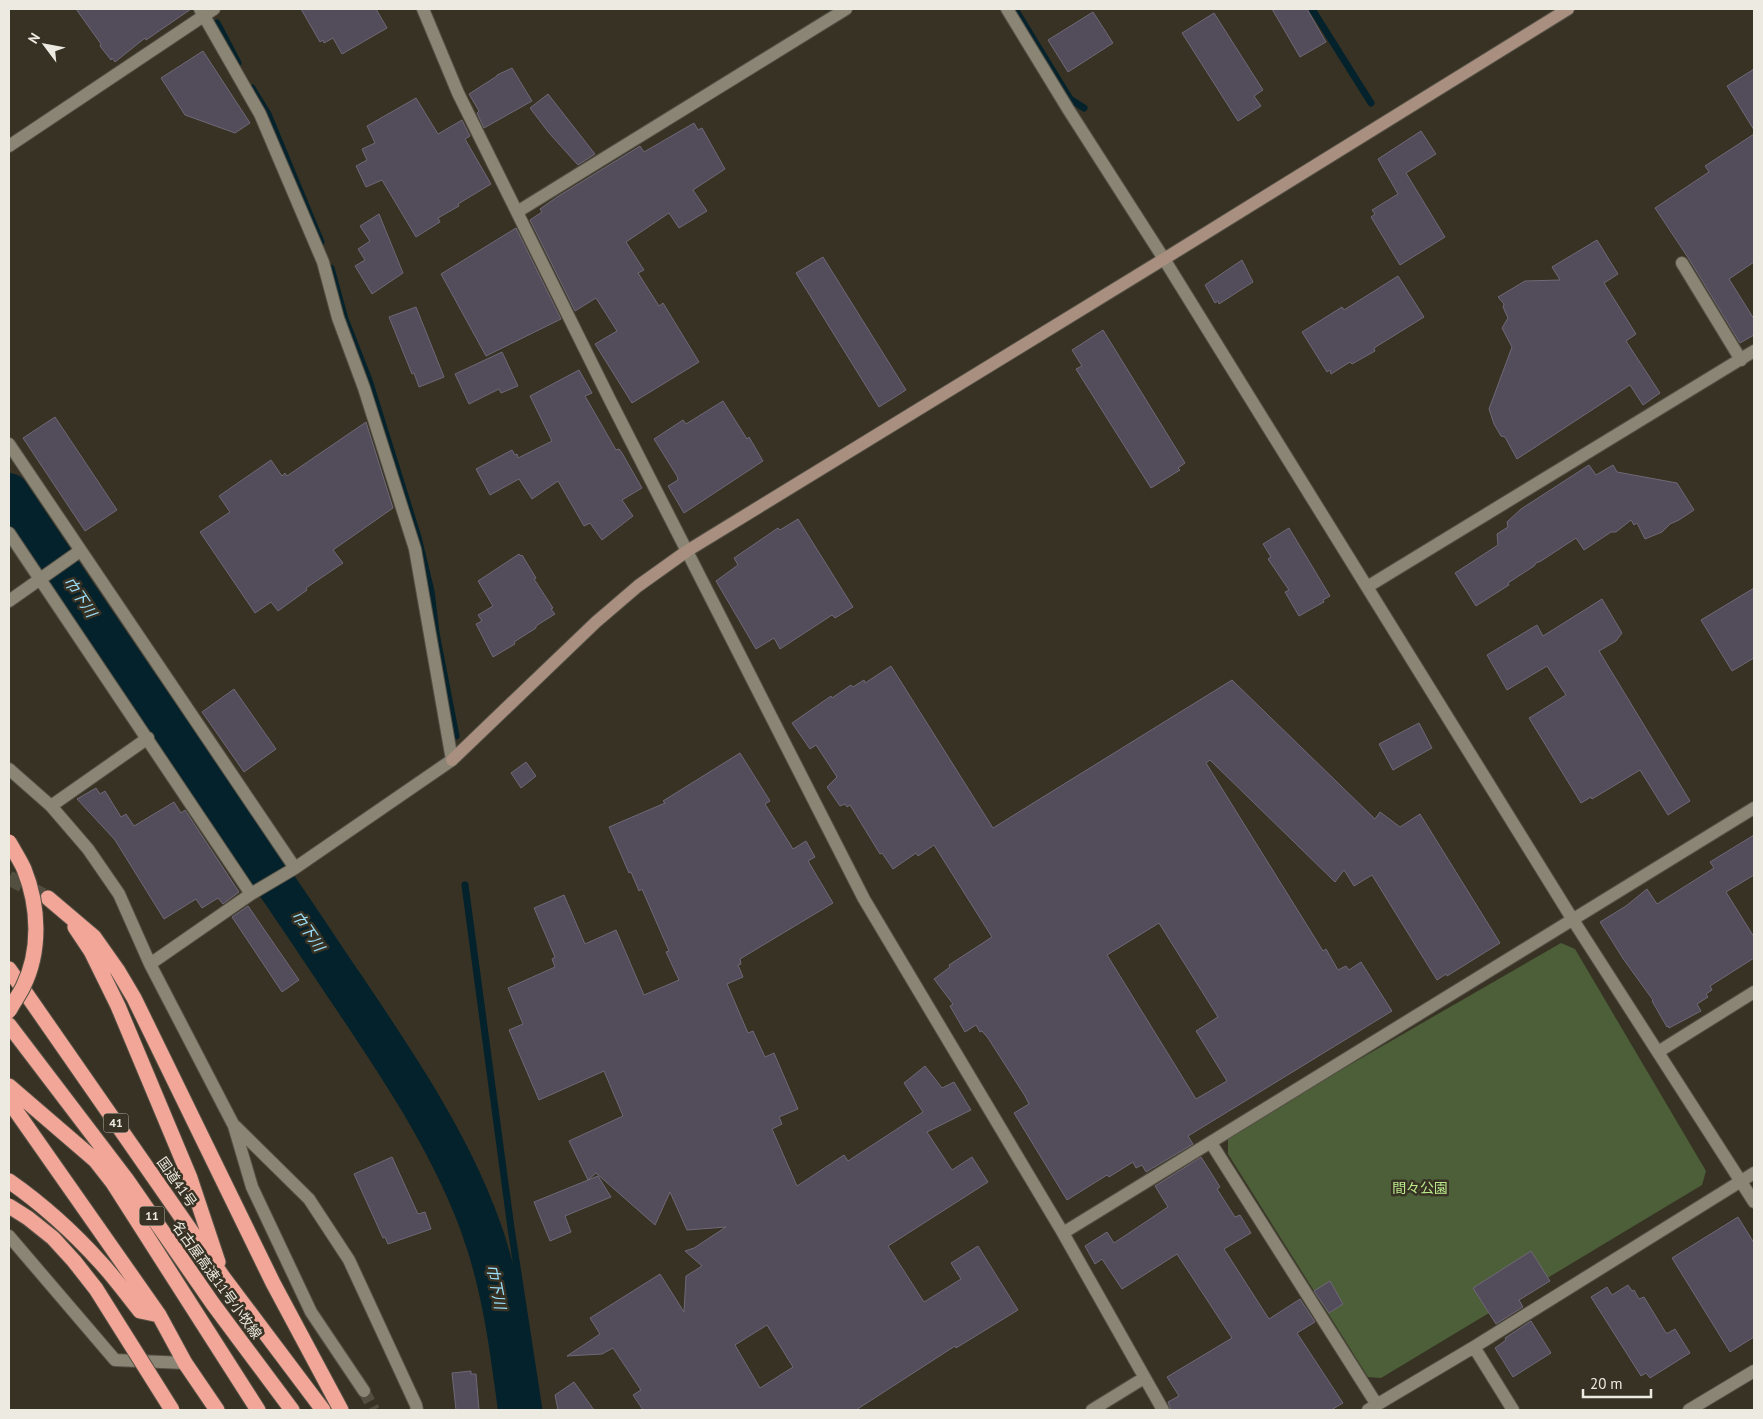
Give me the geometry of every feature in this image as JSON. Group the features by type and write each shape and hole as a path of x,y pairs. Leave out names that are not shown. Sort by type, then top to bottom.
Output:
{"highway":[{"path":"9,842 24,869 33,898 36,925 34,953 23,986 9,1011"},
{"path":"48,898 94,937 118,971 159,1047 273,1283 342,1410"},
{"path":"64,910 91,951 118,1006 190,1178 223,1277"},
{"name":"国道41号","path":"9,969 223,1277 323,1410"},
{"name":"名古屋高速11号小牧線","path":"9,1025 127,1180 213,1304 292,1410"},
{"path":"9,1086 94,1160 113,1183 258,1410"},
{"path":"9,1101 159,1315 185,1364 217,1410"},
{"path":"9,1181 29,1195 102,1263 140,1312 159,1315"},
{"path":"9,1206 53,1238 74,1261 96,1289 172,1410"}],"street":[{"path":"423,9 458,94 610,400 864,899 1063,1233 1163,1410"},
{"path":"517,212 846,9"},
{"path":"1008,9 1068,109 1164,259 1573,920 1754,1202"},
{"path":"150,964 251,894 295,868 452,760 596,622 638,586 687,551 1568,9"},
{"path":"9,146 206,11 260,114 323,262 338,318 364,388 416,549 452,760"},
{"path":"1682,263 1741,360"},
{"path":"1367,587 1754,351"},
{"path":"9,444 295,868"},
{"path":"9,533 251,894"},
{"path":"9,601 80,551"},
{"path":"51,806 148,738"},
{"path":"9,769 51,806 88,849 119,894 150,964 233,1124 252,1187 311,1312 364,1391"},
{"path":"1063,1233 1754,808"},
{"path":"1658,1052 1754,992"},
{"path":"233,1124 309,1199 349,1260 417,1410"},
{"path":"1211,1143 1373,1408 1754,1173"},
{"path":"9,1236 116,1360 185,1364"},
{"path":"1474,1347 1513,1410"},
{"path":"1689,1410 1754,1371"},
{"path":"1092,1410 1144,1378"}],"green space":[{"name":"間々公園","path":"1561,943 1575,949 1706,1171 1702,1185 1381,1378 1368,1377 1228,1154 1228,1135"}],"building":[{"path":"76,9 191,9 146,40 145,38 115,62 112,58 111,60 100,46 101,44"},
{"path":"301,9 376,9 387,28 342,54 333,38 324,43 323,40 320,42"},
{"path":"1272,9 1307,9 1326,42 1300,57"},
{"path":"1093,12 1113,43 1068,72 1048,40"},
{"path":"1214,13 1263,90 1254,96 1261,106 1238,121 1182,33"},
{"path":"203,51 250,123 235,133 185,115 161,78"},
{"path":"512,68 532,101 484,128 477,113 479,111 469,94 497,75"},
{"path":"1754,69 1754,130 1727,86"},
{"path":"548,94 595,154 578,165 549,133 530,108"},
{"path":"416,98 438,134 462,120 470,136 465,139 491,184 438,218 440,222 416,237 382,180 366,187 356,166 367,160 362,149 375,143 367,126"},
{"path":"694,123 698,130 702,128 725,169 693,190 707,211 679,228 669,213 626,242 644,270 638,273 659,306 663,303 699,362 632,403 595,344 617,331 596,298 575,311 530,220 542,212 540,209 557,197 640,146 644,152"},
{"path":"1421,131 1436,154 1406,173 1445,237 1400,265 1371,217 1375,214 1372,210 1398,194 1378,159"},
{"path":"1754,134 1754,262 1729,279 1754,319 1754,335 1740,343 1689,259 1655,208 1709,172 1705,166"},
{"path":"379,214 403,273 372,294 355,266 365,260 358,249 370,241 360,226"},
{"path":"516,228 561,319 486,356 441,274"},
{"path":"1597,240 1618,274 1604,283 1636,334 1626,341 1660,393 1643,405 1630,385 1517,459 1505,437 1501,436 1494,424 1489,409 1512,347 1502,328 1508,318 1503,307 1504,304 1498,297 1525,281 1560,280 1552,267"},
{"path":"823,257 906,390 879,407 796,273"},
{"path":"1242,260 1253,282 1219,304 1218,301 1215,303 1205,285"},
{"path":"1398,276 1424,317 1374,348 1375,351 1352,364 1350,362 1331,374 1330,370 1327,372 1302,332 1342,307 1344,310"},
{"path":"416,307 444,377 419,387 389,317"},
{"path":"1103,330 1185,463 1178,468 1180,470 1151,488 1076,369 1082,366 1072,350"},
{"path":"502,352 518,386 501,393 499,389 469,404 455,374"},
{"path":"579,370 592,393 585,396 616,450 619,449 622,453 642,488 622,500 633,516 602,540 590,523 584,526 558,481 532,499 519,479 490,495 476,469 512,450 515,455 517,454 518,458 552,441 530,396"},
{"path":"723,401 747,439 749,437 763,461 684,513 668,486 678,480 677,476 654,439 683,420 686,424"},
{"path":"55,417 117,510 85,531 23,438"},
{"path":"366,422 393,508 333,550 343,563 306,588 307,590 278,611 271,602 255,613 200,532 230,512 219,496 271,460 282,476 285,473 287,476"},
{"path":"1589,465 1596,475 1613,465 1617,472 1677,483 1694,510 1670,524 1662,532 1645,539 1637,523 1634,525 1631,520 1616,532 1611,532 1584,550 1576,538 1536,563 1508,583 1509,585 1476,606 1455,573 1498,545 1497,534 1508,527 1507,522 1521,509"},
{"path":"798,519 853,607 835,618 832,615 780,649 774,638 756,649 716,581 738,565 734,558 778,528 780,530"},
{"path":"1289,528 1330,596 1323,600 1324,602 1299,616 1285,592 1289,590 1268,559 1271,557 1263,544"},
{"path":"519,554 522,555 536,578 534,579 555,614 514,642 515,644 493,657 476,624 482,621 478,615 493,606 478,581"},
{"path":"1754,588 1754,658 1732,671 1701,620"},
{"path":"1602,599 1622,633 1616,641 1599,651 1690,801 1668,815 1640,770 1592,799 1591,797 1581,803 1529,718 1566,695 1547,666 1507,690 1487,655 1537,625 1543,636"},
{"path":"891,666 993,828 1232,680 1375,819 1380,812 1400,827 1420,814 1500,943 1447,976 1446,974 1437,980 1372,875 1354,886 1344,870 1335,882 1210,760 1206,763 1323,951 1326,949 1338,970 1346,966 1349,970 1361,962 1392,1011 1188,1136 1193,1144 1146,1172 1142,1165 1136,1168 1133,1162 1109,1177 1107,1175 1067,1200 1014,1113 1029,1104 1025,1096 982,1031 980,1032 976,1025 965,1032 950,1006 953,1004 934,979 950,967 949,965 992,937 934,845 918,856 916,853 893,869 882,853 880,854 850,805 847,807 845,804 840,806 827,787 837,777 816,745 810,749 792,723 831,696 832,698 851,685 853,687 864,680 865,683","holes":["1159,923 1218,1017 1196,1031 1227,1081 1196,1099 1107,955"]},
{"path":"234,689 276,749 244,772 202,712"},
{"path":"1419,723 1432,748 1393,770 1379,744"},
{"path":"740,753 770,801 765,804 793,849 806,841 815,857 808,861 833,903 740,959 741,964 738,965 743,977 727,984 748,1033 753,1031 765,1057 774,1053 798,1109 779,1117 782,1124 772,1129 797,1186 844,1155 848,1161 923,1112 904,1083 925,1066 942,1088 954,1082 971,1110 927,1132 952,1170 972,1157 988,1182 888,1246 924,1302 961,1279 951,1263 978,1246 1018,1310 956,1348 955,1346 856,1410 643,1410 633,1395 641,1390 613,1348 602,1354 567,1356 600,1334 590,1318 660,1274 684,1312 686,1276 702,1266 685,1251 694,1248 726,1227 687,1230 670,1192 655,1225 596,1173 588,1180 569,1141 623,1116 604,1071 539,1100 509,1030 523,1024 508,988 555,967 552,959 555,957 534,908 564,895 585,944 616,930 644,995 679,980 666,952 669,951 642,889 639,891 631,872 629,873 609,827 665,803 663,801","holes":["767,1325 793,1367 760,1388 735,1345"]},
{"path":"526,762 536,776 521,788 511,773"},
{"path":"96,788 100,794 105,791 121,817 126,814 134,826 174,802 181,813 185,810 239,892 223,904 218,898 202,908 196,899 164,919 115,840 77,799"},
{"path":"1754,835 1754,875 1726,892 1754,937 1754,958 1710,986 1712,990 1706,994 1708,997 1697,1004 1701,1011 1669,1028 1653,1000 1624,960 1600,922 1626,906 1647,889 1657,904 1714,868 1710,862"},
{"path":"248,906 299,980 282,992 232,917"},
{"path":"392,1157 418,1214 425,1212 431,1229 388,1244 385,1237 383,1238 354,1174"},
{"path":"1201,1157 1220,1187 1217,1189 1235,1217 1240,1215 1251,1233 1224,1249 1269,1319 1300,1299 1315,1322 1297,1333 1343,1403 1331,1410 1171,1410 1168,1402 1179,1396 1167,1377 1232,1338 1177,1254 1122,1289 1102,1259 1095,1264 1085,1246 1107,1232 1114,1243 1168,1207 1155,1186"},
{"path":"598,1176 611,1197 565,1216 571,1232 550,1241 534,1202"},
{"path":"1738,1217 1754,1243 1754,1337 1730,1352 1672,1258"},
{"path":"1531,1251 1550,1281 1519,1300 1523,1307 1496,1324 1473,1288"},
{"path":"1330,1281 1343,1304 1329,1313 1314,1291"},
{"path":"1628,1285 1632,1291 1634,1290 1639,1299 1644,1297 1666,1333 1675,1329 1690,1353 1650,1378 1646,1373 1641,1376 1591,1297 1607,1287 1612,1295"},
{"path":"1531,1321 1551,1353 1513,1377 1495,1348 1506,1340 1505,1338"},
{"path":"471,1371 471,1374 476,1374 479,1410 456,1410 452,1373"},
{"path":"574,1382 594,1410 558,1410 555,1395"}],"waterway":[{"path":"1015,9 1070,99 1084,108"},
{"path":"1312,9 1371,103"},
{"path":"217,23 238,63"},
{"path":"252,88 268,114 321,242"},
{"path":"331,268 345,319 369,380 418,537 431,591 436,633 456,736"},
{"name":"巾下川","path":"9,493 361,1010 407,1080 448,1153 466,1190 495,1272 512,1364 518,1410"},
{"path":"465,885 511,1228 539,1410"}],"tunnel":[{"path":"9,878 48,898"},
{"path":"364,1391 374,1410"}]}
